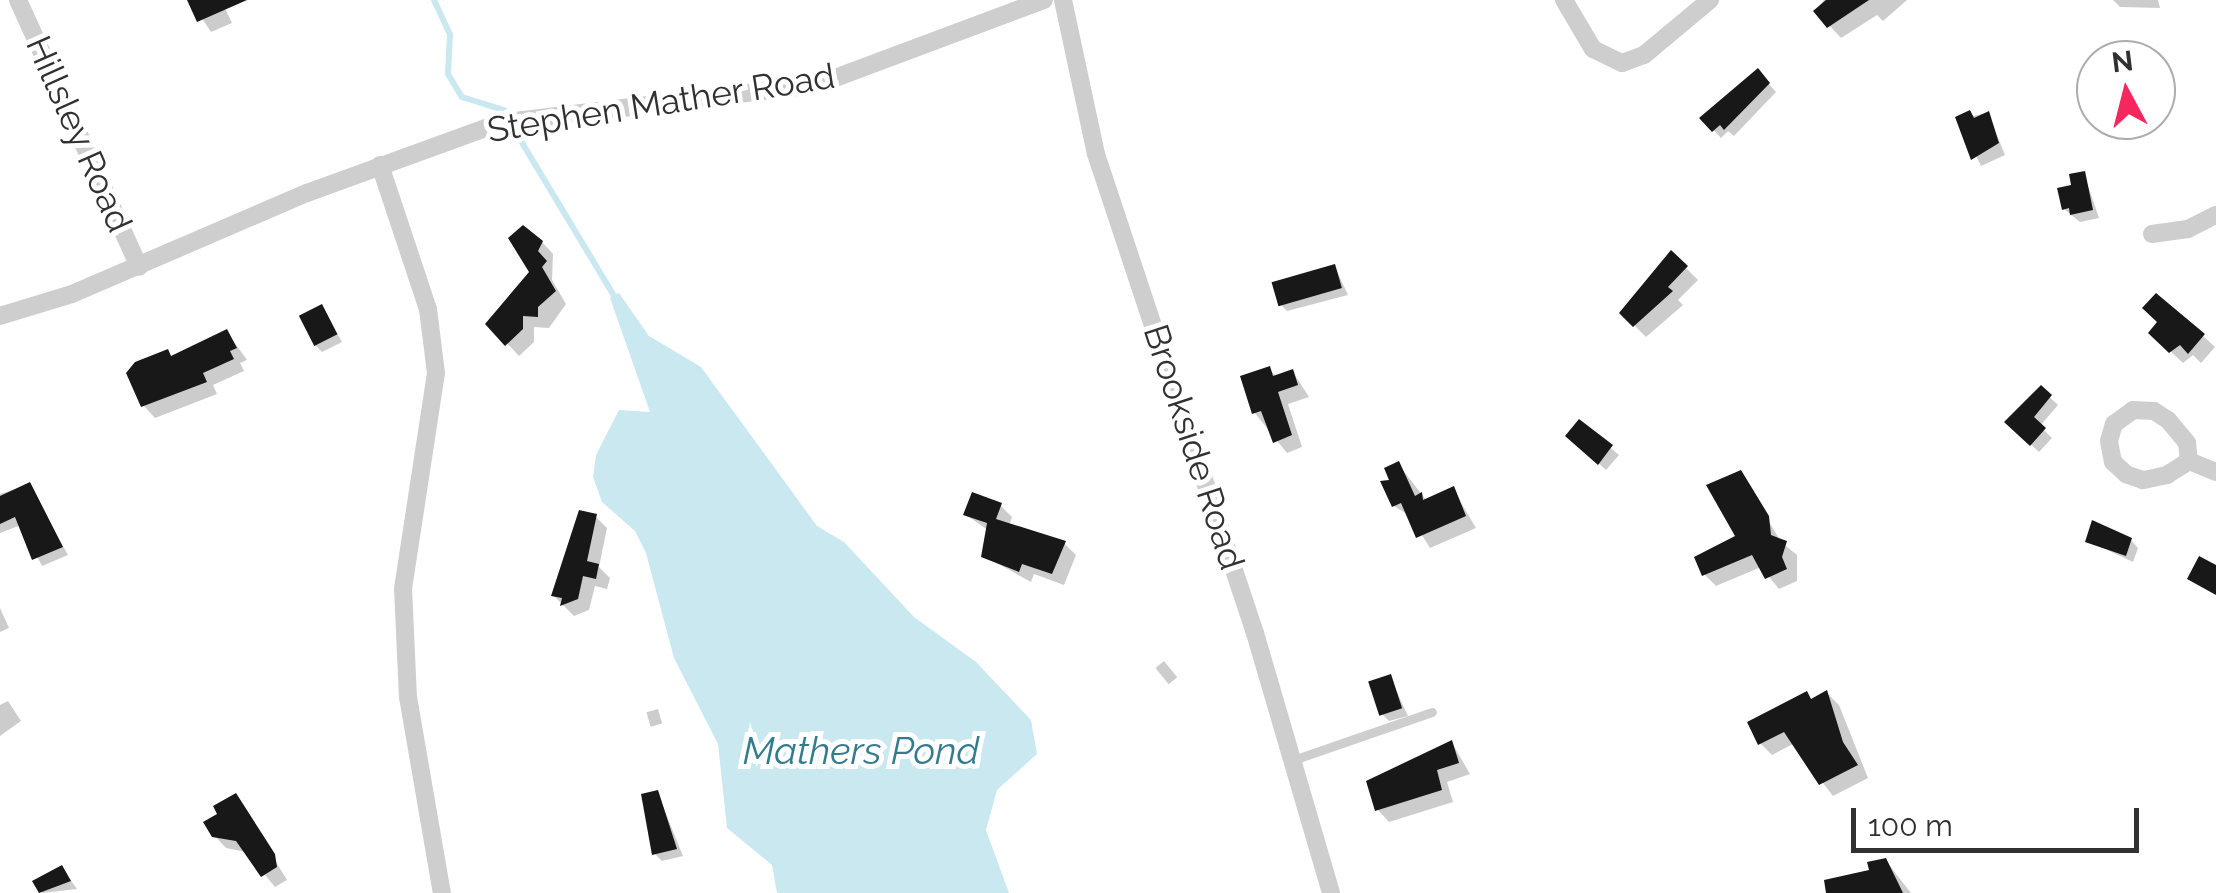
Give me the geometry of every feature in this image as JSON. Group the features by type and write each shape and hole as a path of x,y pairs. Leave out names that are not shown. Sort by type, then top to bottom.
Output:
{"street":[{"name":"Hillsley Road","path":"18,0 139,267"},
{"name":"Stephen Mather Road","path":"0,316 139,267 380,165 526,116 819,84 1044,0"},
{"name":"Brookside Road","path":"1063,0 1096,154 1293,760 1332,893"},
{"path":"1564,0 1593,49 1622,63 1644,55 1710,0"},
{"path":"380,165 428,309 436,373 403,588 408,697 442,893"},
{"path":"2152,234 2188,229 2216,215"},
{"path":"2189,461 2166,476 2143,480 2126,474 2113,462 2108,441 2114,424 2133,410 2154,411 2179,431 2189,461 2216,472"}],"lane":[{"path":"1293,760 1432,712"}],"water":[{"name":"Mathers Pond","path":"619,293 649,336 701,367 817,526 844,542 914,617 976,662 1031,720 1037,754 997,790 986,830 1009,893 777,893 772,865 727,828 718,744 674,658 646,553 635,531 602,502 593,477 596,455 619,410 650,412 610,298"}],"building":[{"path":"187,0 247,0 197,22"},
{"path":"1826,0 1869,0 1827,28 1813,11"},
{"path":"1758,68 1770,83 1724,130 1720,125 1712,132 1699,118"},
{"path":"1970,110 1974,118 1989,111 1999,143 1971,160 1955,117"},
{"path":"2085,171 2093,210 2070,215 2069,208 2062,210 2057,188 2071,185 2069,174"},
{"path":"523,225 543,241 538,251 547,261 542,267 556,291 538,307 538,317 523,316 523,329 505,346 485,324 529,272 508,238"},
{"path":"1671,250 1688,266 1668,287 1673,291 1633,327 1619,313"},
{"path":"1335,264 1342,288 1278,306 1272,282"},
{"path":"2156,293 2205,334 2188,354 2180,345 2169,353 2148,333 2157,322 2142,308"},
{"path":"322,304 337,334 314,346 299,316"},
{"path":"227,329 237,348 230,351 234,359 203,373 207,382 141,407 126,373 135,362 168,349 171,356"},
{"path":"1270,366 1273,376 1293,369 1298,385 1278,392 1292,435 1273,443 1261,411 1252,414 1240,376"},
{"path":"2041,385 2052,395 2034,417 2046,428 2030,446 2004,422"},
{"path":"1579,419 1613,445 1598,465 1565,436"},
{"path":"1399,461 1415,496 1422,492 1423,500 1454,486 1466,516 1416,538 1401,503 1392,507 1380,481 1389,480 1384,468"},
{"path":"1741,470 1769,516 1771,535 1787,541 1782,557 1787,569 1765,579 1752,555 1702,576 1694,557 1735,536 1706,485"},
{"path":"30,482 63,547 32,560 15,517 0,524 0,496"},
{"path":"972,492 1002,503 996,519 1066,541 1052,574 1022,564 1019,572 981,557 987,523 963,515"},
{"path":"579,510 597,514 587,561 599,564 596,579 583,576 578,599 560,606 562,598 551,596"},
{"path":"2092,520 2132,538 2126,556 2085,542"},
{"path":"2199,556 2216,565 2216,595 2187,579"},
{"path":"1391,674 1402,708 1379,716 1368,681"},
{"path":"1827,690 1843,742 1858,765 1819,785 1784,732 1758,745 1747,722 1807,691 1811,699"},
{"path":"1452,740 1459,763 1437,770 1442,790 1375,811 1366,781"},
{"path":"658,790 677,849 652,855 641,794"},
{"path":"236,793 275,854 277,867 261,877 236,841 212,837 203,822 217,814 213,806"},
{"path":"1886,858 1903,893 1826,893 1824,880 1869,870 1867,862"},
{"path":"62,865 71,881 39,893 32,881"}],"waterway":[{"path":"434,0 450,35 448,74 462,97 504,110"},
{"path":"515,131 617,301"}]}
